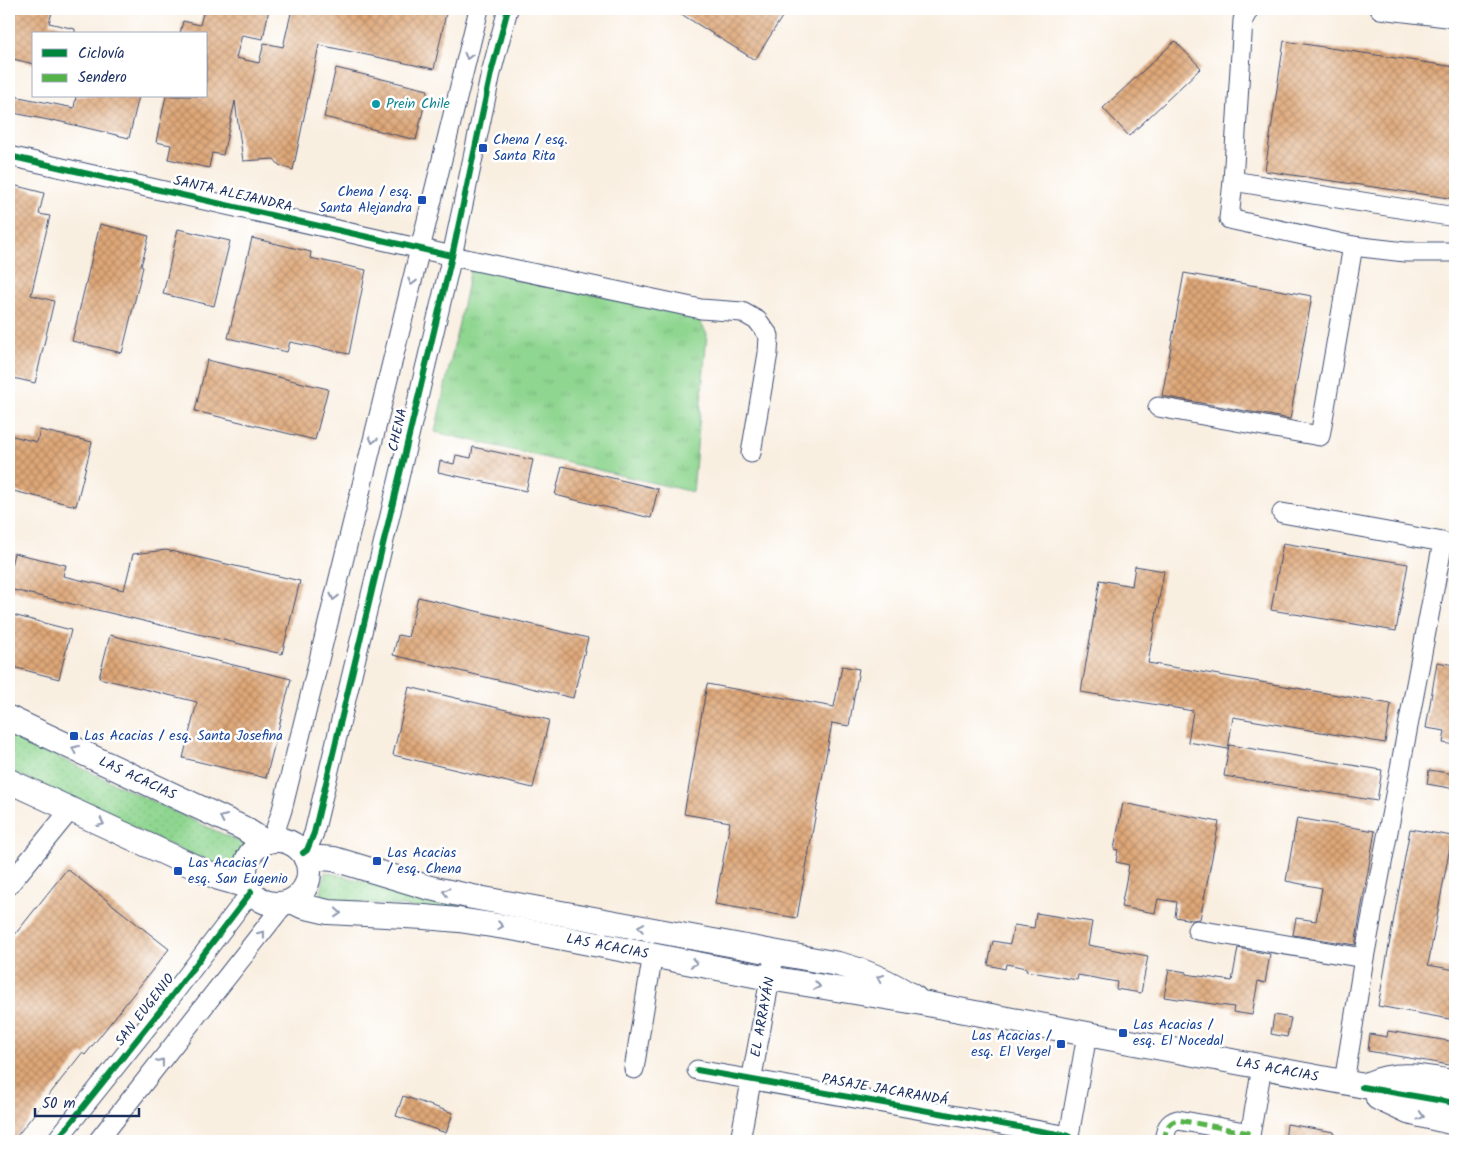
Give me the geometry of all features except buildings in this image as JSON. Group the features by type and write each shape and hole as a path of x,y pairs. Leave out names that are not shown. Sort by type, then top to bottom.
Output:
{"main road":[{"name":"LAS ACACIAS","path":"9,718 268,841"},
{"path":"9,781 219,878 249,889 266,903 279,904 288,902 301,893 307,882 309,870 304,856 298,848 286,841 268,841 252,851 245,864 244,872 249,889"},
{"name":"LAS ACACIAS","path":"304,856 334,859 430,888 473,898 854,968 883,979 922,1003"},
{"name":"LAS ACACIAS","path":"288,902 328,912 424,917 479,923 653,954 769,978 922,1003 1455,1103"},
{"path":"1353,1085 1406,1076 1455,1083"},
{"path":"1353,1085 1402,1110 1420,1116 1455,1123"}],"street":[{"name":"CHENA","path":"268,841 282,810 480,9"},
{"name":"CHENA","path":"304,856 314,833 452,256 493,65 508,9"},
{"path":"1249,9 1243,20 1229,219 1353,246 1405,252 1455,252"},
{"path":"1380,9 1455,18"},
{"name":"SANTA ALEJANDRA","path":"9,156 701,310 732,310 750,316 765,328 769,336 768,354 751,454"},
{"path":"1233,181 1455,217"},
{"path":"1158,407 1320,436 1353,246"},
{"path":"1282,513 1443,542 1364,958 1353,1085"},
{"path":"9,885 71,809"},
{"name":"SAN EUGENIO","path":"56,1141 167,1002 249,889"},
{"path":"98,1141 288,902"},
{"path":"1197,930 1364,958"},
{"name":"EL ARRAYÁN","path":"740,1141 775,952"},
{"path":"634,1069 653,954"},
{"path":"1068,1138 1088,1035"},
{"path":"1164,1141 1167,1126 1178,1120 1249,1137 1262,1067"},
{"name":"PASAJE JACARANDÁ","path":"697,1070 1068,1138"}],"green space":[{"path":"471,268 693,315 700,322 707,334 693,492 435,432"},
{"path":"9,734 244,844 230,873 9,770"},
{"path":"325,872 467,905 465,912 320,899"}],"marked path":[{"path":"1164,1141 1169,1125 1178,1120 1250,1133"}],"cycle path":[{"path":"303,853 307,850 314,833 452,256 491,73 508,9"},
{"path":"9,156 452,256"},
{"path":"56,1141 167,1002 251,892"},
{"path":"697,1070 1069,1136"},
{"path":"1362,1087 1455,1103"}],"place":[{"name":"Prein Chile","path":"376,104"},
{"name":"Chena / esq. Santa Rita","path":"483,148"},
{"name":"Chena / esq. Santa Alejandra","path":"422,200"},
{"name":"Las Acacias / esq. Santa Josefina","path":"74,736"},
{"name":"Las Acacias / esq. Chena","path":"377,861"},
{"name":"Las Acacias / esq. San Eugenio","path":"178,871"},
{"name":"Las Acacias / esq. El Nocedal","path":"1123,1033"},
{"name":"Las Acacias / esq. El Vergel","path":"1061,1044"}]}
